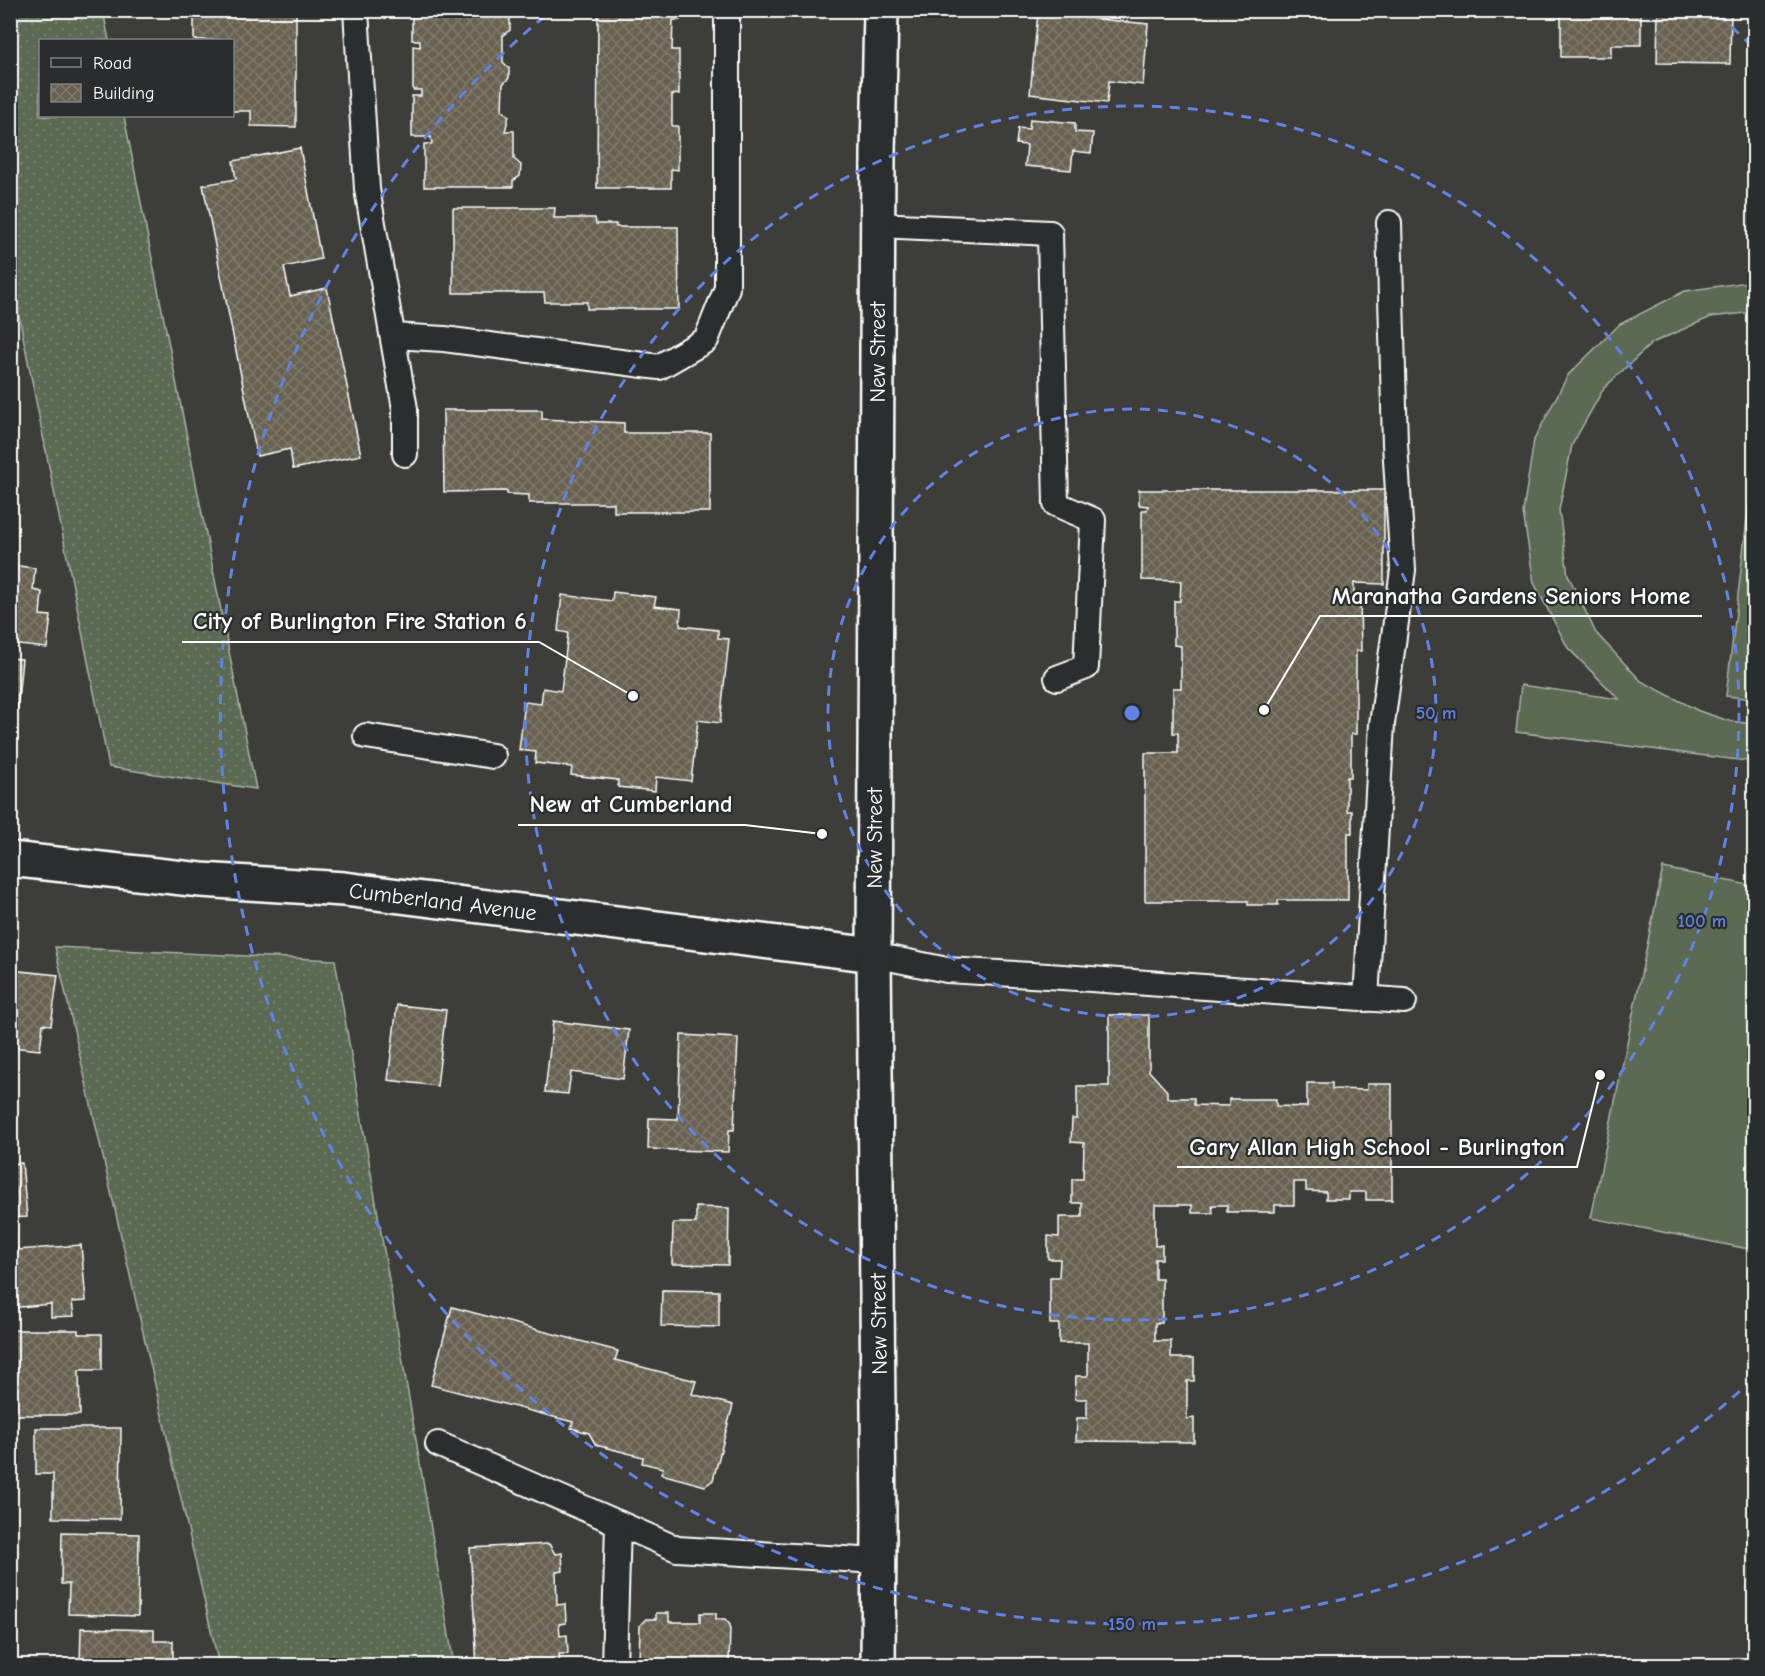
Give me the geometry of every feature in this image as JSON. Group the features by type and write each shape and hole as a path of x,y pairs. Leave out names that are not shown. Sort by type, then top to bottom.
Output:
{"main road":[{"name":"New Street","path":"878,1665 874,955 877,225 881,10"},
{"name":"Cumberland Avenue","path":"10,859 201,880 344,889 874,955"}],"lane":[{"path":"356,10 367,189 405,409 405,454"},
{"path":"393,336 444,339 659,367 706,340 727,288 727,10"},
{"path":"1366,999 1382,724 1403,570 1395,444 1389,223"},
{"path":"877,225 1050,233 1056,504 1093,520 1086,667 1057,678"},
{"path":"366,736 493,756"},
{"path":"874,955 947,970 1404,1001"},
{"path":"438,1443 677,1549 878,1561"},
{"path":"614,1665 618,1523"}],"green space":[{"path":"10,11 103,11 109,39 39,39 39,117 124,117 256,789 109,767 11,276"},
{"path":"1754,281 1754,312 1711,317 1652,343 1604,388 1572,445 1559,510 1568,575 1596,633 1641,681 1699,711 1729,721 1754,724 1754,762 1516,732 1521,685 1619,699 1568,648 1534,583 1523,512 1534,440 1568,375 1620,324 1685,291"},
{"path":"1754,460 1754,699 1726,696"},
{"path":"1663,868 1754,886 1754,1250 1591,1218"},
{"path":"55,947 335,960 454,1665 219,1665"}],"building":[{"path":"194,10 296,10 296,127 251,126 251,111 234,111 234,39 194,39"},
{"path":"412,10 504,10 510,19 510,30 503,35 503,62 509,68 509,78 503,84 502,110 509,116 505,131 514,131 514,159 521,165 520,176 513,181 513,187 424,187 424,144 432,144 431,137 412,137 412,96 421,96 421,90 413,90 413,46 420,47 420,40 412,40"},
{"path":"598,10 680,10 680,20 673,20 672,50 679,50 679,94 672,95 672,126 678,126 678,170 671,169 671,188 597,188"},
{"path":"1473,10 1511,10 1511,17 1472,16"},
{"path":"1561,10 1641,10 1641,45 1611,45 1611,57 1561,57"},
{"path":"1658,10 1731,10 1730,64 1657,63"},
{"path":"1038,13 1148,24 1143,85 1109,81 1107,103 1030,94"},
{"path":"1030,119 1075,123 1075,132 1093,133 1091,153 1073,151 1071,170 1025,166 1027,145 1016,144 1018,128 1029,129"},
{"path":"300,148 321,259 284,267 290,296 327,288 361,455 293,469 290,449 257,456 203,185 236,179 233,161"},
{"path":"453,208 555,208 554,218 595,218 596,224 616,224 616,227 678,227 679,309 587,309 587,302 545,302 544,293 453,293"},
{"path":"443,410 542,410 542,419 624,423 624,433 710,433 710,512 614,512 614,503 529,503 529,495 507,494 507,491 444,492"},
{"path":"1139,490 1384,490 1384,584 1354,583 1354,599 1360,599 1361,651 1356,651 1356,734 1351,734 1351,777 1347,777 1347,811 1352,811 1352,833 1348,833 1348,900 1278,900 1278,905 1248,905 1248,901 1145,901 1145,753 1178,753 1178,733 1173,733 1173,688 1181,688 1181,646 1174,645 1174,601 1180,601 1181,581 1142,580 1142,510 1147,510 1148,506 1139,505"},
{"path":"10,565 35,568 33,590 42,592 40,615 51,616 47,648 10,644"},
{"path":"613,592 656,597 654,606 681,609 680,626 718,630 718,638 729,639 720,723 698,720 691,781 656,777 655,791 618,787 618,780 571,775 572,767 535,763 536,752 519,750 525,702 541,704 543,688 561,691 568,633 558,631 562,595 612,601"},
{"path":"10,658 22,659 16,720 10,719"},
{"path":"10,970 58,975 51,1025 43,1024 40,1050 10,1047"},
{"path":"397,1005 446,1010 437,1086 388,1080"},
{"path":"1109,1015 1149,1015 1149,1071 1167,1091 1167,1098 1194,1098 1194,1105 1229,1106 1229,1099 1276,1099 1276,1106 1307,1107 1307,1083 1332,1083 1332,1089 1367,1090 1367,1084 1392,1084 1392,1200 1366,1200 1366,1192 1349,1192 1349,1199 1326,1199 1326,1192 1306,1191 1306,1182 1294,1182 1294,1205 1275,1205 1275,1212 1227,1212 1227,1205 1212,1205 1213,1213 1192,1213 1192,1205 1155,1205 1155,1246 1162,1245 1162,1259 1155,1259 1155,1279 1162,1279 1162,1323 1155,1323 1155,1341 1171,1341 1171,1358 1194,1358 1194,1381 1187,1381 1187,1419 1194,1418 1194,1442 1076,1441 1077,1418 1087,1418 1087,1399 1075,1399 1076,1376 1088,1376 1088,1343 1059,1343 1059,1324 1050,1324 1050,1277 1059,1277 1060,1259 1048,1259 1048,1236 1059,1237 1059,1217 1082,1217 1082,1203 1072,1203 1072,1179 1083,1179 1084,1143 1071,1142 1072,1119 1077,1119 1077,1086 1109,1086"},
{"path":"553,1021 629,1030 623,1079 571,1072 568,1094 545,1092"},
{"path":"681,1035 738,1038 734,1130 729,1130 728,1152 648,1149 649,1118 678,1119"},
{"path":"22,1163 27,1217 10,1218 10,1164"},
{"path":"696,1207 729,1208 728,1265 672,1264 673,1223 696,1223"},
{"path":"16,1227 17,1250 81,1245 86,1301 72,1302 74,1316 51,1317 51,1304 10,1308 10,1228"},
{"path":"662,1290 719,1291 719,1327 661,1326"},
{"path":"452,1307 618,1351 615,1360 696,1381 692,1394 733,1405 713,1480 705,1486 661,1474 663,1468 642,1463 643,1457 596,1445 589,1433 571,1428 573,1422 431,1385"},
{"path":"10,1330 78,1330 78,1334 102,1334 102,1370 79,1370 80,1415 14,1415 15,1373 10,1373"},
{"path":"36,1428 121,1428 120,1519 53,1518 53,1474 36,1474"},
{"path":"62,1532 139,1534 138,1616 68,1614 69,1584 61,1584"},
{"path":"549,1544 555,1554 562,1553 563,1571 556,1572 557,1605 565,1604 566,1623 559,1624 560,1636 567,1635 568,1654 559,1654 560,1666 477,1666 470,1548"},
{"path":"656,1613 669,1613 669,1622 700,1622 700,1613 716,1613 716,1619 725,1619 730,1625 729,1666 639,1666 640,1625 646,1619 656,1619"},
{"path":"81,1628 154,1630 154,1641 173,1641 173,1666 80,1666"},
{"path":"1011,1664 1086,1664 1086,1666 1011,1666"}],"place":[{"name":"City of Burlington Fire Station 6","path":"633,696"},
{"name":"Maranatha Gardens Seniors Home","path":"1264,710"},
{"name":"New at Cumberland","path":"822,834"},
{"name":"Gary Allan High School - Burlington","path":"1600,1075"}]}
